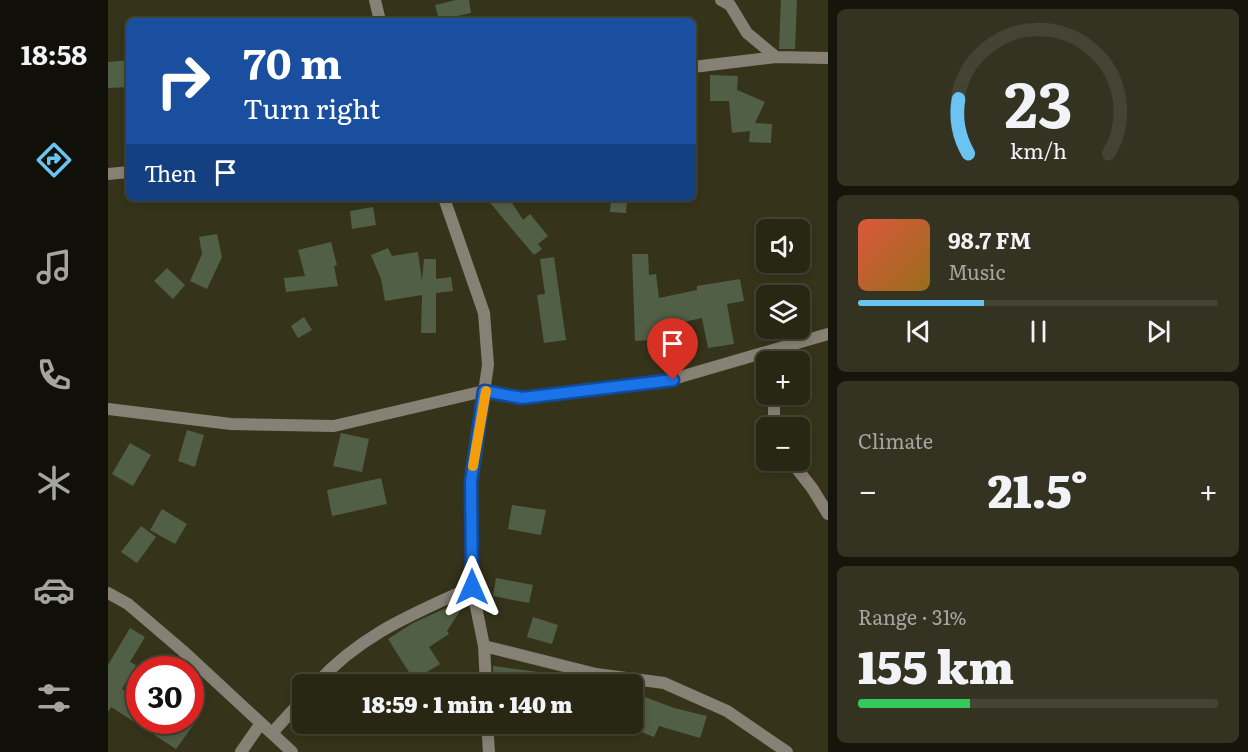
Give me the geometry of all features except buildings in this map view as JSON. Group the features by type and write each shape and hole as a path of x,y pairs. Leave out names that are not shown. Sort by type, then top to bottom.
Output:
{"street":[{"path":"375,0 379,18"},
{"path":"721,0 730,4 747,33 776,57"},
{"path":"696,67 776,57 828,58"},
{"path":"108,174 126,172"},
{"path":"445,201 484,313 488,364 471,481 472,587 484,646 485,674"},
{"path":"784,351 828,334"},
{"path":"108,409 231,424 334,426 484,391 522,398 673,380 756,360"},
{"path":"799,471 828,514"},
{"path":"326,674 350,650 399,621 472,587"},
{"path":"108,593 136,611 292,752"},
{"path":"484,646 596,674 664,683 727,711 787,752"},
{"path":"272,733 292,711"},
{"path":"241,752 261,723"},
{"path":"488,734 489,752"}],"slow traffic":[{"path":"473,466 484,391 486,391"}],"route":[{"path":"472,587 471,481 484,391 522,398 673,380"}]}
